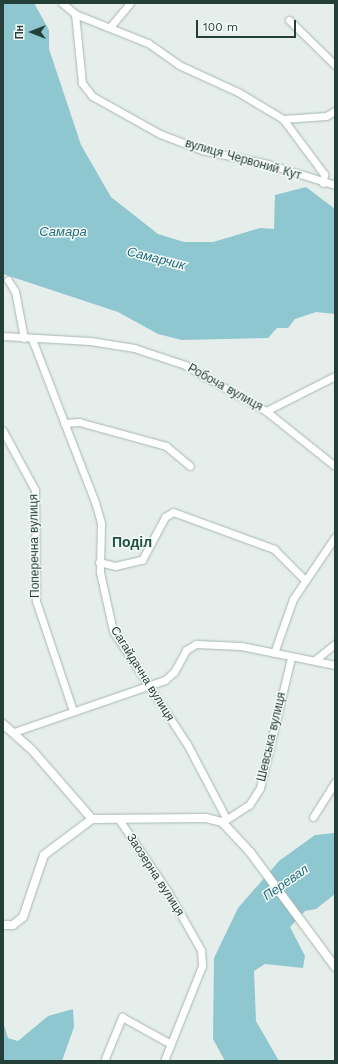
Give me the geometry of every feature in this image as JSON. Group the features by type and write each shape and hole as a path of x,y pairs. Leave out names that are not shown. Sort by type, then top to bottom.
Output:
{"street":[{"name":"вулиця Червоний Кут","path":"62,3 75,14 148,43 179,65 238,92 283,119 324,174 323,183"},
{"path":"110,27 130,3"},
{"name":"вулиця Червоний Кут","path":"75,14 82,83 92,96 183,144 268,164 323,183 335,185"},
{"path":"289,20 335,65"},
{"path":"283,119 326,116 335,111"},
{"path":"8,280 15,291 24,338"},
{"name":"Робоча вулиця","path":"3,336 32,339 90,340 140,350 185,365 266,411 335,466"},
{"name":"Сагайдачна вулиця","path":"32,339 95,502 100,523 99,562 107,616 146,685 187,744 224,820 250,852 314,941 335,967"},
{"path":"266,411 335,376"},
{"path":"64,423 79,422 166,446 190,466"},
{"name":"Поперечна вулиця","path":"3,431 35,490 36,601 73,711"},
{"path":"99,562 115,566 142,560 165,517 173,512 274,549 304,579"},
{"path":"274,653 304,579 335,537"},
{"path":"14,732 146,685 165,680 174,672 186,650 196,644 241,646 291,658 316,660 335,665"},
{"path":"316,660 335,644"},
{"name":"Шевська вулиця","path":"224,820 248,805 260,788 291,658"},
{"path":"3,724 14,732 92,819 120,822 206,818 224,820"},
{"path":"313,817 335,782"},
{"path":"3,925 13,925 23,917 44,855 92,819"},
{"name":"Заозерна вулиця","path":"120,822 168,892 202,950 202,966 169,1043 164,1061"},
{"path":"104,1061 122,1017 169,1043"}],"water":[{"name":"Самара","path":"3,3 34,3 49,30 49,49 81,145 111,197 158,234 184,242 213,242 260,228 274,229 275,195 306,187 335,209 335,314 316,312 295,319 288,328 277,328 268,338 182,340 158,334 118,312 3,274"},
{"name":"Перевал","path":"335,833 335,894 316,909 305,911 290,927 305,956 303,968 265,964 254,971 256,1021 279,1061 225,1061 213,1039 214,958 238,908 279,861 315,835"},
{"path":"73,1009 74,1027 62,1061 3,1061 3,1022 8,1038 18,1041 48,1016"}],"district":[{"name":"Поділ","path":"132,542"}],"water label":[{"name":"Самарчик","path":"156,259"}]}
